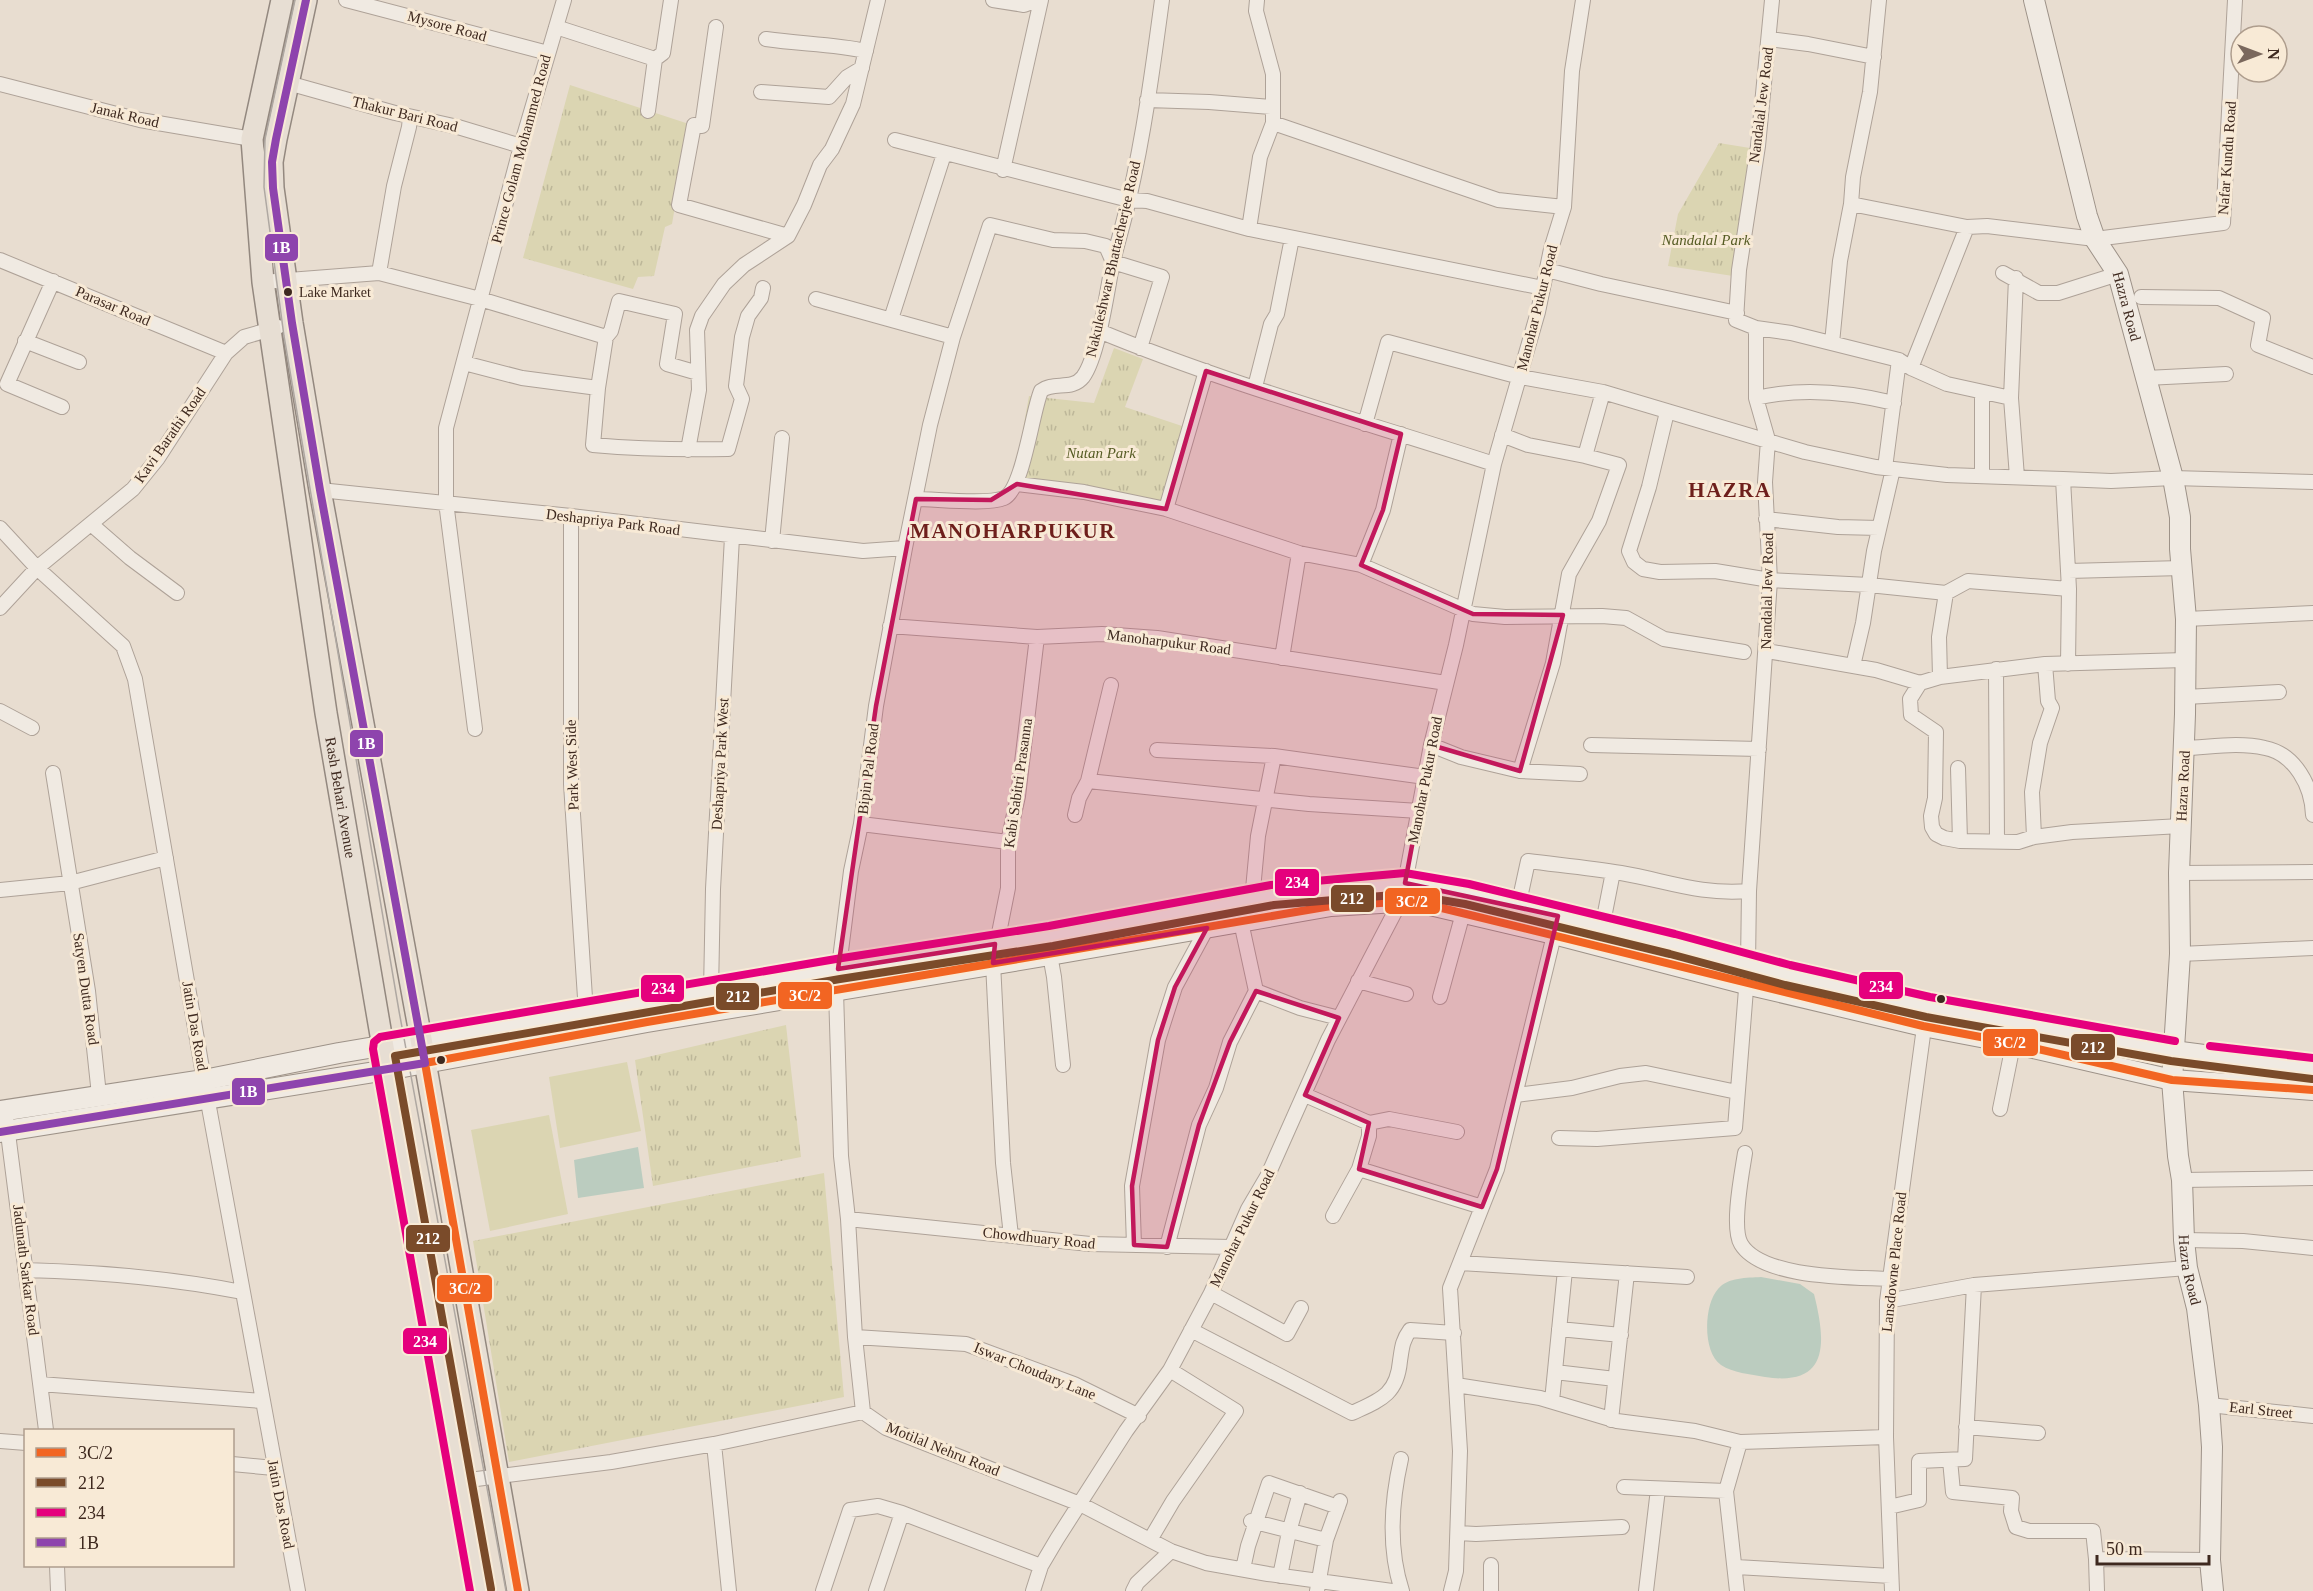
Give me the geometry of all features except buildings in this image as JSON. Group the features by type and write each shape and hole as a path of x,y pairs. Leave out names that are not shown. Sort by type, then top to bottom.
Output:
{"main road":[{"name":"Rash Behari Avenue","path":"282,0 252,139 263,282 326,713 387,1070 481,1591"},
{"path":"306,0 272,162 273,188 292,323 320,490 421,1039 518,1591"},
{"name":"Hazra Road","path":"2034,0 2095,239 2118,274 2173,478 2180,517 2180,549 2186,619 2186,697 2179,873 2180,954 2172,1080 2182,1180 2187,1268 2197,1308 2209,1405 2212,1447 2210,1560 2212,1591"},
{"path":"326,713 359,706"},
{"path":"4,1131 206,1089 339,1053 838,969 1051,936 1273,895 1405,883 1518,907 1556,925 1746,984 2015,1034 2313,1069"},
{"path":"3,1111 99,1095 206,1089 387,1070 647,1022 1331,906 1413,902 1463,913 1556,925 1602,928 1748,964 1925,1017"},
{"path":"2015,1034 2172,1080 2313,1090"}],"street":[{"name":"Mysore Road","path":"346,0 548,53"},
{"name":"Prince Golam Mohammed Road","path":"464,363 521,146 564,0"},
{"path":"648,111 656,59 663,53 671,0"},
{"path":"688,450 699,390 697,330 702,316 724,284 744,265 788,236 804,205 820,165 832,149 853,104 878,0"},
{"path":"993,0 1023,5 1040,0 1003,170"},
{"name":"Nakuleshwar Bhattacherjee Road","path":"1017,484 1041,391 1045,387 1070,385 1083,376 1099,331 1129,200 1162,0"},
{"path":"1249,229 1260,156 1272,123 1272,74 1256,11 1257,0"},
{"name":"Manohar Pukur Road","path":"1033,1591 1041,1566 1126,1431 1170,1370 1211,1293 1248,1209 1268,1175 1339,1018 1398,904 1405,883 1431,746 1494,464 1520,377 1551,249 1564,207 1572,71 1583,0"},
{"name":"Nandalal Jew Road","path":"1737,314 1739,270 1758,146 1772,0"},
{"path":"1832,343 1840,261 1851,204 1853,177 1870,92 1879,0"},
{"name":"Nafar Kundu Road","path":"2095,239 2223,223 2235,0"},
{"path":"556,27 656,59"},
{"path":"716,27 702,126 694,125 679,205 788,236"},
{"path":"766,39 840,46 866,51"},
{"path":"1769,39 1874,57"},
{"path":"761,92 829,97 847,77 862,68"},
{"name":"Thakur Bari Road","path":"288,82 521,146"},
{"name":"Janak Road","path":"0,84 140,120 252,139"},
{"path":"1147,100 1271,107"},
{"path":"379,273 394,186 410,117"},
{"path":"1272,123 1498,200 1564,207"},
{"path":"895,140 1003,170 1129,200 1146,201 1249,229 1543,288"},
{"path":"891,319 944,154"},
{"path":"1851,204 1967,227 1987,226 2095,239"},
{"name":"Bipin Pal Road","path":"836,991 851,871 861,824 876,706 905,548 930,425 953,337 990,225 1053,240 1085,241 1106,246 1113,262"},
{"path":"1911,368 1967,227"},
{"path":"1255,387 1271,324 1277,314 1292,238"},
{"name":"Parasar Road","path":"0,260 226,353"},
{"path":"1113,262 1162,278 1140,348"},
{"path":"1547,270 1737,314 1736,320 1756,328 1791,333 1899,360 1947,384 2011,398"},
{"path":"263,282 379,273 480,299 606,337"},
{"path":"2017,477 2011,398 2010,276 2039,293 2058,293 2078,289 2118,274"},
{"path":"53,281 7,384 62,406"},
{"path":"698,373 667,364 675,314 619,301 611,331 606,337 598,388 593,445 631,449 728,449 742,399 736,386 741,337 748,316 761,298 763,288"},
{"path":"2141,297 2219,298 2263,318 2258,345 2313,367"},
{"path":"816,299 953,337"},
{"name":"Kavi Barathi Road","path":"0,608 37,568 133,489 158,458 226,353 244,337 292,323"},
{"name":"Nandalal Jew Road","path":"1559,1138 1597,1139 1735,1128 1748,964 1749,891 1770,580 1765,482 1768,440 1756,398 1756,328"},
{"path":"1099,331 1206,371 1494,464"},
{"path":"26,341 79,362"},
{"path":"1365,424 1388,342 1520,377 1603,392 1805,452 1889,469 1982,476 2111,481 2173,478 2313,482"},
{"path":"1853,666 1889,469 1899,360"},
{"path":"475,729 446,502 446,428 464,363 522,378 598,388"},
{"path":"1166,509 1206,371"},
{"path":"2146,378 2226,374"},
{"path":"1756,398 1779,392 1804,391 1868,397 1894,403"},
{"path":"1585,456 1603,392"},
{"path":"1982,392 1982,476"},
{"path":"1667,412 1649,487 1629,551 1634,562 1643,569 1660,572 1715,571 1770,580 1869,585 1946,593 1968,581 2069,589"},
{"path":"1361,565 1383,510 1401,434"},
{"path":"1502,435 1528,445 1618,465 1599,521 1569,574 1553,663 1520,771"},
{"path":"771,541 782,438"},
{"path":"2063,479 2069,589 2068,664"},
{"path":"916,499 991,500 1004,498 1017,484 1084,492 1166,509 1299,553 1361,565 1473,614 1505,617 1563,615 1629,619 1664,639 1744,652"},
{"name":"Deshapriya Park Road","path":"320,490 571,516 863,551 905,548"},
{"name":"Park West Side","path":"571,516 571,784 585,1013"},
{"path":"1766,519 1838,527 1879,528"},
{"path":"92,524 130,558 177,593"},
{"name":"Jatin Das Road","path":"0,528 37,568 123,646 135,679 206,1089 298,1591"},
{"name":"Deshapriya Park West","path":"711,991 713,889 732,537"},
{"path":"1282,658 1299,553"},
{"path":"2068,571 2182,568"},
{"path":"1940,677 1939,637 1946,593"},
{"path":"2186,619 2313,613"},
{"name":"Manoharpukur Road","path":"890,626 1037,637 1102,634 1157,638 1446,684"},
{"name":"Kabi Sabitri Prasanna","path":"1011,1236 1003,1162 993,963 1008,888 1008,842 1018,796 1037,637"},
{"path":"1767,651 1876,670 1920,684 1940,677 2045,664 2185,660"},
{"path":"2034,837 2034,782 2040,743 2052,708 2048,700 2045,664"},
{"path":"1996,669 1997,841"},
{"path":"1920,684 1910,699 1911,715 1936,732 1935,798 1931,816 1932,827 1936,834 1960,841 2018,842 2034,837 2072,832 2181,826"},
{"path":"1075,815 1079,798 1089,781 1111,685"},
{"path":"2186,697 2279,693"},
{"path":"0,711 32,728"},
{"path":"1591,745 1759,749"},
{"path":"1431,746 1461,757 1520,771 1580,774"},
{"path":"2185,748 2241,746 2266,748 2284,757 2303,775 2313,805 2313,815"},
{"path":"1157,750 1274,756 1425,777"},
{"path":"1252,900 1258,836 1274,756"},
{"path":"1958,768 1960,841"},
{"name":"Satyen Dutta Road","path":"53,773 88,991 99,1095"},
{"path":"1089,781 1310,804 1419,811"},
{"path":"861,824 1008,842"},
{"path":"0,890 70,883 166,858"},
{"path":"1518,907 1528,861 1613,872 1696,890 1723,893 1749,891"},
{"path":"1602,928 1613,872"},
{"path":"2179,873 2313,872"},
{"path":"1440,997 1463,913"},
{"path":"1167,1247 1199,1125 1216,1088 1230,1042 1256,991 1241,922"},
{"path":"1451,1591 1456,1571 1460,1451 1450,1288 1497,1169 1556,925"},
{"path":"1134,1245 1132,1186 1158,1040 1175,987 1207,928"},
{"path":"2180,954 2313,948"},
{"path":"1050,955 1063,1065"},
{"path":"1358,981 1406,994"},
{"path":"461,1481 610,1462 714,1444 863,1412 841,1156 836,991"},
{"path":"1256,991 1300,1008 1339,1018"},
{"name":"Lansdowne Place Road","path":"1892,1591 1886,1437 1887,1300 1925,1017"},
{"path":"2000,1109 2015,1034"},
{"path":"1516,1095 1572,1088 1620,1076 1646,1073 1737,1092"},
{"path":"1305,1095 1369,1123 1389,1119 1456,1132"},
{"name":"Jadunath Sarkar Road","path":"3,1111 46,1429"},
{"path":"1333,1216 1359,1169 1369,1136 1369,1123"},
{"path":"1745,1153 1739,1189 1738,1231 1741,1244 1752,1255 1771,1265 1814,1276 1889,1279"},
{"path":"1359,1169 1482,1207"},
{"path":"2182,1180 2313,1178"},
{"name":"Chowdhuary Road","path":"848,1219 1090,1244 1231,1247"},
{"path":"2184,1240 2243,1241 2313,1248"},
{"path":"1460,1263 1687,1277"},
{"path":"1887,1300 1974,1285 2187,1268"},
{"path":"26,1270 80,1271 192,1282 243,1292"},
{"path":"1552,1401 1565,1270"},
{"path":"1611,1420 1627,1273"},
{"path":"1889,1507 1919,1500 1919,1461 1965,1459 1974,1285"},
{"path":"1211,1293 1287,1334 1301,1308"},
{"path":"1559,1329 1621,1335"},
{"path":"1191,1330 1352,1413 1379,1401 1395,1387 1400,1371 1402,1341 1410,1330 1454,1333"},
{"name":"Iswar Choudary Lane","path":"855,1337 966,1344 1074,1384 1139,1416"},
{"path":"1150,1540 1173,1501 1236,1411 1170,1370"},
{"path":"1555,1372 1615,1379"},
{"path":"40,1384 262,1401"},
{"path":"1456,1385 1552,1401 1611,1420 1650,1427 1695,1431 1740,1442 1886,1437"},
{"name":"Earl Street","path":"2209,1405 2313,1416"},
{"name":"Motilal Nehru Road","path":"863,1412 886,1428 1080,1504 1171,1551 1206,1563 1280,1576 1318,1586 1392,1591"},
{"path":"1966,1427 2038,1433"},
{"path":"0,1441 24,1443"},
{"path":"1737,1591 1726,1491 1740,1442"},
{"path":"714,1444 729,1591"},
{"path":"1401,1459 1394,1492 1393,1544 1396,1571 1402,1591"},
{"path":"1950,1460 1953,1492 2012,1498 2011,1511 2016,1527 2029,1532 2093,1531 2097,1591"},
{"path":"234,1464 274,1468"},
{"path":"1243,1569 1253,1521 1269,1483 1339,1504 1326,1540 1318,1586"},
{"path":"1624,1487 1726,1491"},
{"path":"1647,1591 1658,1489"},
{"path":"1280,1576 1300,1493"},
{"path":"823,1591 850,1510 878,1506 1041,1566"},
{"path":"876,1591 902,1513"},
{"path":"1253,1521 1326,1540"},
{"path":"1458,1533 1622,1527"},
{"path":"1133,1591 1137,1583 1171,1551"},
{"path":"2096,1559 2210,1560"},
{"path":"1491,1565 1491,1591"},
{"path":"57,1567 58,1591"},
{"path":"1736,1567 1891,1576"}],"highlighted area":[{"path":"1206,371 1401,434 1383,510 1361,565 1473,614 1563,615 1520,771 1431,745 1405,883 1558,916 1497,1169 1482,1207 1359,1169 1369,1123 1305,1095 1339,1018 1256,991 1230,1042 1199,1125 1167,1247 1134,1245 1132,1186 1158,1040 1175,987 1207,928 993,963 995,944 838,969 876,706 916,499 991,500 1017,484 1166,509"}],"green space":[{"path":"570,85 689,124 672,224 665,227 654,276 638,277 633,289 523,258"},
{"name":"Nandalal Park","path":"1719,143 1750,148 1733,276 1668,266 1678,214"},
{"name":"Nutan Park","path":"1114,348 1143,359 1125,407 1185,427 1169,508 1093,502 1013,485 1029,396 1094,403"},
{"path":"786,1025 801,1157 653,1186 635,1060"},
{"path":"627,1062 641,1131 560,1148 549,1077"},
{"path":"549,1115 568,1214 490,1231 471,1130"},
{"path":"824,1173 844,1397 509,1462 473,1241"}],"shaded area":[{"path":"638,1147 644,1188 578,1198 574,1160"},
{"path":"1761,1277 1800,1284 1814,1294 1821,1329 1821,1344 1812,1368 1802,1375 1786,1378 1736,1372 1721,1365 1711,1350 1707,1328 1713,1296 1722,1285 1732,1280"}],"tram line":[{"path":"295,0 265,139 264,187 284,336 399,1011 506,1591"}],"transit line":[{"name":"1B","path":"0,1132 425,1063 320,490 292,323 273,188 272,162 276,139 306,0"},
{"name":"234","path":"470,1591 373,1049 374,1042 380,1037 836,959 1049,926 1271,885 1405,873 1469,884 1675,934 1790,965 1930,997 2175,1041"},
{"name":"212","path":"491,1589 395,1056 840,979 1053,946 1274,905 1405,894 1465,904 1670,954 1785,985 1926,1017 2171,1061 2312,1079"},
{"name":"3C/2","path":"518,1591 425,1063 647,1022 1331,906 1413,901 1923,1026 2012,1043 2172,1080 2313,1090"},
{"name":"234","path":"2210,1046 2313,1058"}],"place":[{"name":"Lake Market","path":"288,292"}],"district":[{"name":"HAZRA","path":"1730,490"},
{"name":"MANOHARPUKUR","path":"1013,531"}]}
